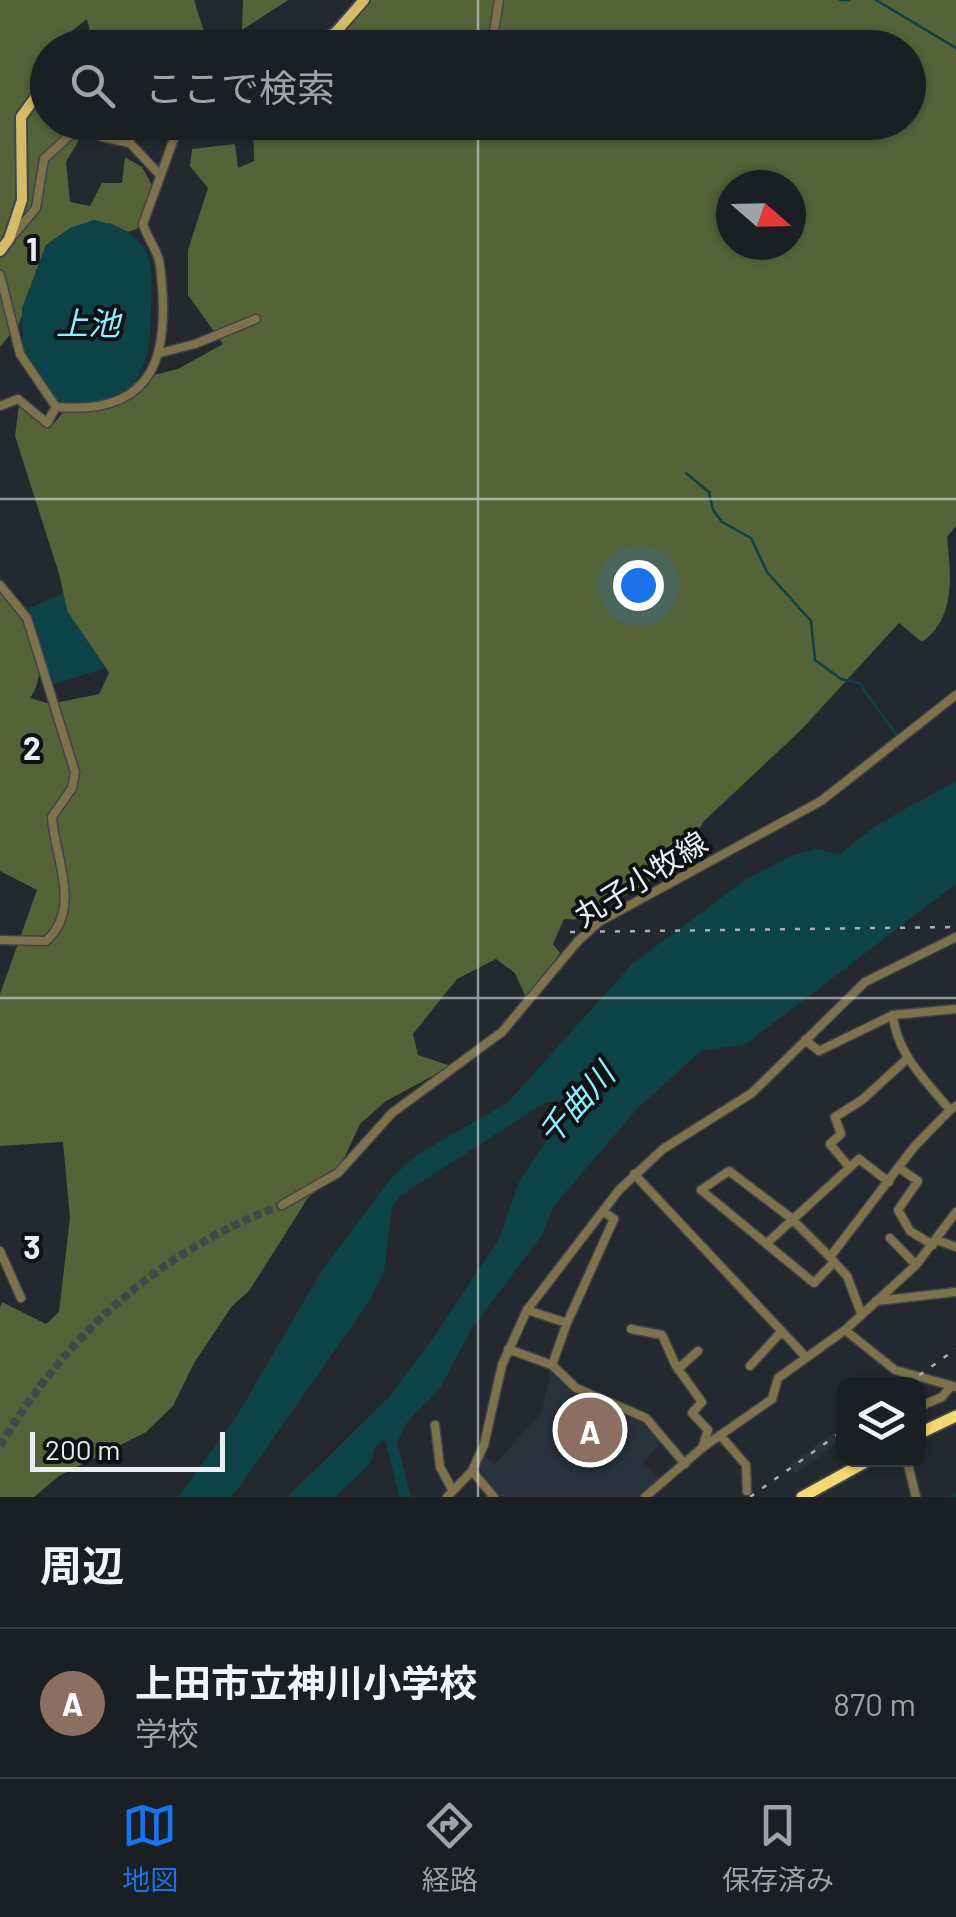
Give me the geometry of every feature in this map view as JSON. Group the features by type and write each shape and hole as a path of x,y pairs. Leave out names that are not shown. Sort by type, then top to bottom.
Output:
{"highway":[{"path":"926,1430 956,1416"},
{"path":"802,1497 856,1467"}],"main road":[{"path":"338,30 364,0"},
{"path":"0,250 9,239 22,200 21,117 30,105"}],"street":[{"path":"494,30 500,0"},
{"path":"9,239 36,208 44,159 65,140"},
{"path":"116,140 130,143 159,174"},
{"path":"56,407 100,408 123,400 150,375 160,352 160,266 143,224 173,140"},
{"path":"0,275 20,354 56,407"},
{"path":"160,352 195,344 256,318"},
{"path":"0,406 18,400 47,424 56,407"},
{"path":"0,585 28,618 75,772 72,788 52,816 66,885 55,932 46,941 0,940"},
{"name":"丸子小牧線","path":"282,1205 338,1173 392,1113 502,1032 578,941 599,922 821,800 912,734 956,694"},
{"path":"435,1425 440,1467 450,1493 472,1471 484,1446 508,1349 527,1310 634,1174 663,1149 752,1093 865,982 956,937"},
{"path":"805,1040 819,1051 893,1015 956,1008"},
{"path":"861,1314 847,1276 832,1260 791,1218 729,1171 701,1190 814,1283 832,1260 900,1168 953,1108 895,1038 893,1015"},
{"path":"849,1167 830,1144 841,1134 835,1117 862,1100 908,1058"},
{"path":"767,1243 859,1159 889,1182"},
{"path":"900,1168 918,1181 898,1210 900,1219 935,1242 956,1246"},
{"path":"634,1174 805,1356"},
{"path":"552,1365 614,1220 603,1211"},
{"path":"645,1497 702,1448 772,1399 778,1378 844,1330 916,1265 956,1212"},
{"path":"890,1238 916,1265"},
{"path":"0,1250 21,1298"},
{"path":"876,1301 956,1292"},
{"path":"527,1310 567,1323"},
{"path":"631,1329 662,1334 678,1369 702,1402 692,1412 708,1430 702,1448"},
{"path":"844,1330 895,1370 953,1387"},
{"path":"750,1366 782,1332"},
{"path":"508,1349 552,1365 576,1388 646,1418 685,1464"},
{"path":"678,1369 698,1351"},
{"path":"926,1404 953,1387"},
{"path":"720,1435 746,1464 747,1491"},
{"path":"910,1467 916,1497"},
{"path":"472,1471 494,1497"}],"shaded area":[{"path":"551,1368 576,1390 644,1419 663,1441 643,1462 661,1481 643,1497 496,1497 479,1466 484,1455 495,1464 541,1414"},
{"path":"836,1431 836,1444 795,1474 789,1465"}],"green space":[{"path":"0,0 194,0 204,30 90,30 87,19 73,30 30,30 30,140 79,140 66,162 70,202 90,206 102,183 122,183 125,157 142,167 152,185 137,229 128,232 110,223 46,245 19,324 0,347"},
{"path":"243,0 288,0 242,30"},
{"path":"366,0 956,0 956,526 947,537 949,595 933,632 922,642 899,623 801,730 704,821 686,853 647,883 582,920 564,919 553,944 560,953 527,1000 515,973 496,959 457,979 413,1034 418,1055 451,1066 386,1101 360,1124 340,1167 308,1198 249,1291 232,1306 194,1363 173,1406 146,1432 59,1476 34,1497 0,1497 0,1307 2,1302 46,1324 59,1312 70,1218 63,1142 0,1146 0,994 37,890 0,871 0,589 27,627 38,656 37,684 30,698 50,704 99,694 109,673 67,611 15,436 19,405 49,429 71,403 113,397 141,378 178,369 223,344 188,295 188,250 208,188 190,166 192,149 235,144 238,168 254,161 253,140 926,140 926,30 340,30"}],"water":[{"name":"上池","path":"94,220 126,232 146,251 151,277 149,344 136,380 124,392 108,401 86,404 58,401 23,351 22,308 46,245 70,228"},
{"path":"63,593 67,611 106,668 54,684 25,610"},
{"name":"千曲川","path":"956,781 956,884 746,1044 701,1051 638,1108 553,1207 543,1234 470,1331 441,1387 408,1421 396,1444 383,1441 375,1447 370,1464 335,1497 287,1497 388,1398 433,1338 499,1239 519,1182 575,1098 544,1103 400,1196 392,1207 384,1272 368,1303 237,1490 230,1497 178,1497 238,1414 322,1270 391,1178 418,1154 507,1103 633,963 745,880 793,855 816,849 840,854 878,824"}],"waterway":[{"path":"840,0 849,0"},
{"path":"876,0 956,48"},
{"path":"686,473 709,492 713,510 722,522 751,538 767,572 811,621 815,660 841,679 859,683 898,737"},
{"path":"388,1428 405,1497"},
{"path":"951,1497 956,1494"}],"tunnel":[{"path":"0,1446 55,1368 120,1301 195,1246 282,1205"}],"railway":[{"path":"570,932 956,927"},
{"path":"917,1377 956,1349"},
{"path":"750,1497 836,1436"}],"place":[{"name":"上田市立神川小学校","path":"590,1430"}]}
